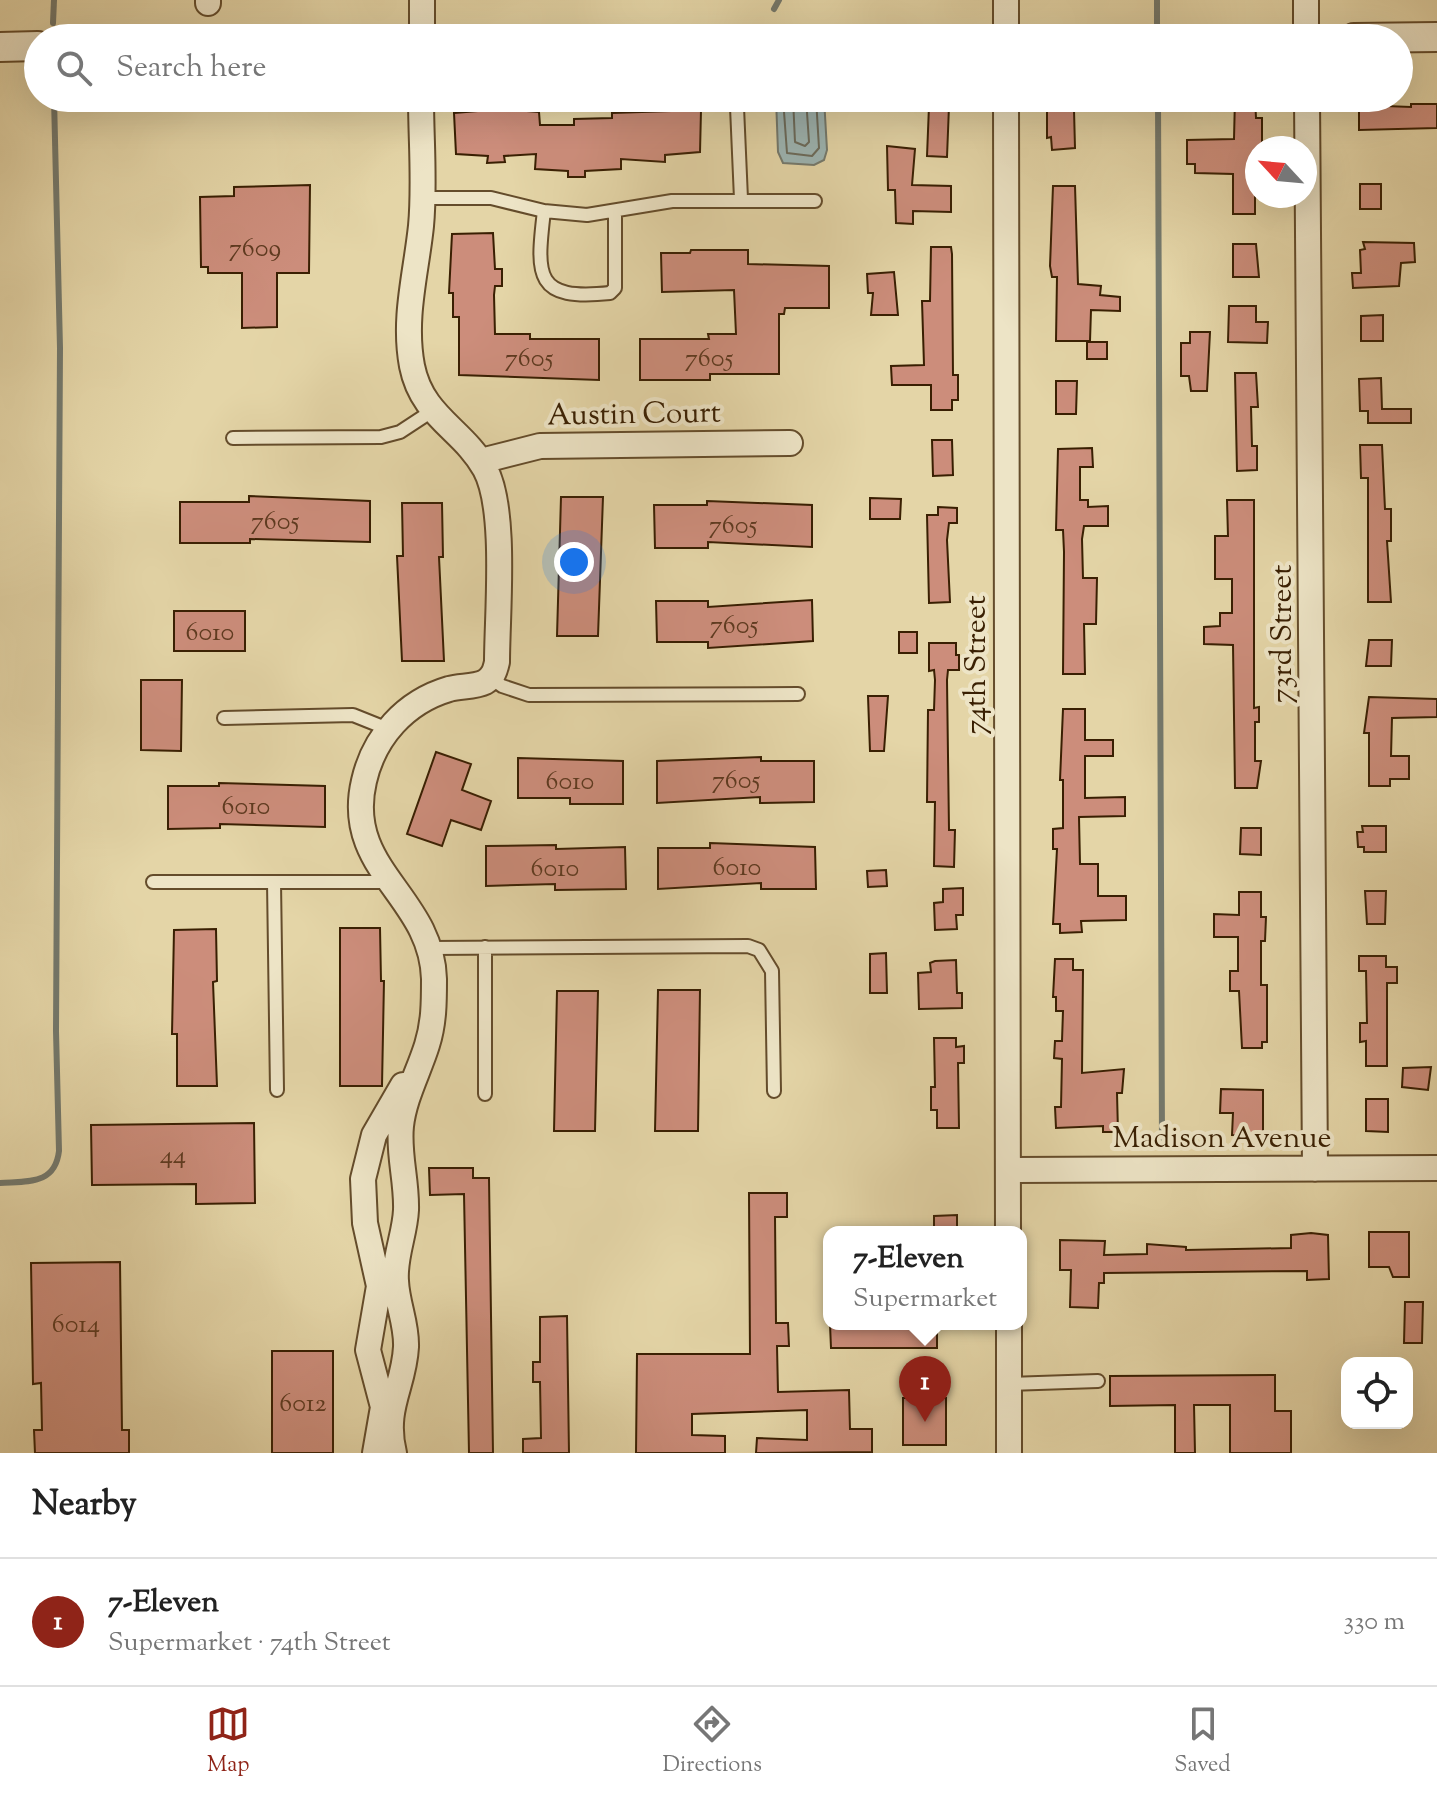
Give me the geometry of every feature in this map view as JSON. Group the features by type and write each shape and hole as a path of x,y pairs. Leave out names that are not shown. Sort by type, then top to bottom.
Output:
{"street":[{"path":"422,0 422,24"},
{"path":"1006,0 1006,24"},
{"path":"1306,0 1306,24"},
{"path":"1413,37 1437,37"},
{"path":"0,47 24,46"},
{"path":"394,1453 390,1411 406,1347 395,1280 406,1208 401,1122 428,1042 434,1010 430,948 413,909 388,882 366,840 362,804 371,757 388,729 425,698 448,689 481,684 491,678 497,662 498,551 493,492 481,461 432,411 415,378 409,337 410,296 422,198 421,112"},
{"name":"74th Street","path":"1006,112 1008,1226"},
{"name":"73rd Street","path":"1307,112 1315,1169"},
{"name":"Austin Court","path":"481,461 540,446 790,443"},
{"path":"375,1453 383,1407 368,1350 379,1286 365,1223 363,1179 374,1135 428,1042"},
{"name":"Madison Avenue","path":"1008,1170 1437,1168"},
{"path":"1009,1330 1009,1453"}],"lane":[{"path":"737,112 741,199"},
{"path":"422,198 491,198 544,211 587,215 615,212 647,203 741,199 815,201"},
{"path":"544,211 541,256 544,277 550,287 569,296 610,293 615,288 615,212"},
{"path":"233,438 381,437 400,432 432,411"},
{"path":"491,678 502,686 529,695 798,694"},
{"path":"224,718 353,715 388,729"},
{"path":"153,882 388,882"},
{"path":"274,882 277,1090"},
{"path":"430,948 748,946 759,950 772,971 774,1091"},
{"path":"485,947 485,1094"},
{"path":"1009,1384 1098,1381"}],"water":[{"path":"777,112 825,112 827,150 824,160 814,165 783,163 778,152"}],"building":[{"path":"1413,104 1437,104 1437,128 1359,130 1359,112 1413,112"},
{"path":"539,112 540,125 574,125 574,119 612,118 612,113 701,112 700,152 665,155 665,162 621,159 621,169 585,171 585,177 568,177 568,171 535,169 536,154 504,156 505,162 487,163 488,156 456,154 454,113"},
{"path":"929,112 949,112 947,157 927,156"},
{"path":"1047,112 1074,112 1075,148 1052,150 1051,137 1047,138"},
{"path":"1235,112 1256,112 1256,118 1262,118 1262,136 1245,136 1245,208 1255,208 1255,214 1233,214 1233,174 1195,173 1195,164 1187,164 1187,140 1234,139"},
{"path":"887,146 915,149 912,185 951,186 951,212 913,211 913,224 896,223 895,190 888,190"},
{"path":"1360,184 1381,184 1381,209 1360,209"},
{"path":"310,185 309,273 277,273 277,327 242,328 242,273 208,273 208,267 201,267 200,197 234,196 234,187"},
{"path":"1053,186 1075,186 1078,284 1101,286 1100,295 1120,297 1120,311 1091,310 1090,341 1056,341 1057,277 1052,277 1050,266"},
{"path":"493,233 495,269 502,269 502,286 495,286 494,295 495,334 530,334 530,339 599,339 599,380 459,375 459,317 453,317 453,293 449,293 452,234"},
{"path":"1363,242 1414,243 1415,262 1401,263 1399,286 1353,288 1352,273 1361,273 1360,250 1365,249"},
{"path":"1233,244 1256,244 1259,277 1233,277"},
{"path":"931,247 951,247 952,254 953,375 958,375 958,400 952,400 952,410 931,410 931,385 892,385 891,366 924,365 922,301 930,301"},
{"path":"691,250 748,250 748,264 829,266 829,308 785,308 784,314 779,314 779,374 710,374 710,380 640,380 640,339 709,339 708,334 736,334 734,290 662,292 661,253 690,253"},
{"path":"894,272 898,315 871,315 873,293 868,293 867,274"},
{"path":"1229,306 1256,306 1256,322 1268,322 1267,343 1228,342"},
{"path":"1383,315 1383,341 1361,341 1361,316"},
{"path":"1190,332 1210,332 1207,391 1191,391 1189,376 1181,376 1181,343 1190,343"},
{"path":"1087,342 1107,342 1107,359 1087,359"},
{"path":"1235,373 1256,373 1258,407 1251,407 1252,446 1257,446 1257,470 1237,471"},
{"path":"1381,378 1382,409 1411,409 1411,423 1368,423 1368,411 1360,411 1359,379"},
{"path":"1056,381 1077,381 1076,414 1056,414"},
{"path":"932,440 952,440 953,475 933,476"},
{"path":"1360,445 1382,445 1385,509 1391,509 1391,541 1387,541 1391,602 1368,602 1368,478 1361,478"},
{"path":"1092,448 1093,467 1080,467 1080,500 1088,500 1088,507 1108,506 1108,526 1084,526 1082,539 1083,578 1097,578 1096,624 1084,624 1085,674 1063,674 1063,530 1056,530 1058,449"},
{"path":"249,496 370,501 370,542 250,539 250,543 180,543 180,502 249,502"},
{"path":"561,497 603,497 598,636 557,636"},
{"path":"870,498 901,499 900,519 870,519"},
{"path":"1227,500 1254,500 1254,708 1259,707 1259,722 1255,722 1255,761 1261,761 1257,788 1235,788 1233,645 1204,644 1204,627 1220,626 1220,613 1232,613 1232,579 1215,579 1215,536 1228,536"},
{"path":"707,501 812,505 812,547 708,542 708,548 655,548 654,505 707,505"},
{"path":"402,503 442,503 443,557 439,557 444,661 402,661 397,556 403,556"},
{"path":"938,507 957,508 957,523 949,523 947,540 950,602 929,603 927,515 938,515"},
{"path":"812,600 813,641 708,648 708,642 657,642 656,601 708,601 708,607"},
{"path":"174,611 245,611 245,651 174,651"},
{"path":"899,632 917,632 917,653 899,653"},
{"path":"1369,640 1392,640 1391,666 1366,666"},
{"path":"929,643 956,643 956,655 959,655 959,670 948,670 947,680 949,830 955,830 954,867 934,866 935,802 927,802 928,710 934,710 935,680 934,670 929,671"},
{"path":"141,680 182,680 181,751 141,750"},
{"path":"868,696 888,696 884,751 870,751"},
{"path":"1369,697 1437,699 1437,717 1392,718 1391,756 1409,756 1409,779 1390,779 1390,786 1369,786 1369,733 1364,733"},
{"path":"1063,709 1085,709 1085,740 1113,740 1113,756 1085,756 1085,798 1125,797 1125,816 1079,817 1080,864 1098,864 1098,896 1126,896 1126,920 1081,921 1082,932 1060,933 1060,924 1053,924 1057,849 1053,849 1053,829 1063,828 1063,780 1060,780"},
{"path":"436,752 471,764 462,790 491,801 481,830 451,820 442,846 407,834"},
{"path":"761,757 761,761 814,761 814,802 760,803 760,797 657,803 657,761"},
{"path":"518,758 623,761 623,804 570,804 570,798 518,798"},
{"path":"219,783 325,786 325,827 220,824 220,828 168,829 168,786 219,786"},
{"path":"1362,826 1386,826 1386,852 1364,852 1364,847 1358,847 1357,832 1363,832"},
{"path":"1241,828 1261,828 1261,855 1240,854"},
{"path":"710,843 815,847 816,889 761,889 761,883 658,889 658,848 710,848"},
{"path":"556,845 556,849 625,847 626,889 555,890 555,884 486,886 486,846"},
{"path":"886,870 887,886 868,887 867,871"},
{"path":"963,888 963,915 956,915 957,929 935,930 934,903 943,902 943,889"},
{"path":"1365,891 1386,891 1385,924 1367,924"},
{"path":"1239,892 1261,892 1261,917 1266,917 1265,941 1261,941 1261,985 1267,985 1267,1042 1262,1042 1262,1048 1242,1048 1239,991 1230,991 1230,971 1238,971 1238,937 1214,937 1214,914 1239,915"},
{"path":"340,928 380,928 381,981 384,981 382,1086 340,1086"},
{"path":"216,929 217,981 213,982 217,1086 177,1086 177,1034 172,1034 174,930"},
{"path":"886,953 887,993 870,993 870,954"},
{"path":"1359,956 1386,956 1386,967 1397,967 1397,983 1387,983 1387,1066 1366,1066 1366,1041 1360,1042 1360,1023 1367,1023 1366,971 1359,971"},
{"path":"1055,959 1073,959 1073,970 1083,970 1082,1073 1124,1069 1122,1093 1117,1093 1118,1132 1103,1132 1103,1126 1056,1128 1055,1107 1061,1107 1062,1059 1054,1058 1055,1041 1062,1041 1063,1011 1056,1011 1056,997 1053,997"},
{"path":"956,960 957,993 962,993 962,1008 919,1009 918,973 931,972 930,963 935,961"},
{"path":"658,990 700,990 698,1131 655,1131"},
{"path":"557,991 598,991 595,1131 554,1131"},
{"path":"934,1038 956,1038 956,1047 964,1046 964,1063 958,1063 959,1128 937,1128 937,1110 931,1110 931,1087 935,1087"},
{"path":"1431,1067 1428,1090 1402,1087 1403,1068"},
{"path":"1221,1089 1263,1090 1263,1136 1232,1135 1233,1113 1220,1113"},
{"path":"1366,1099 1388,1099 1388,1132 1366,1131"},
{"path":"254,1123 255,1203 196,1204 196,1184 92,1185 91,1125"},
{"path":"429,1168 473,1168 473,1178 489,1178 493,1453 469,1453 464,1194 430,1195"},
{"path":"749,1193 787,1193 787,1217 775,1217 776,1323 788,1323 789,1346 777,1346 778,1392 849,1390 850,1429 872,1429 872,1452 756,1453 757,1438 807,1440 807,1410 692,1414 692,1435 725,1436 725,1453 636,1453 637,1354 750,1354"},
{"path":"957,1215 957,1226 934,1226 934,1216"},
{"path":"1369,1232 1409,1232 1409,1277 1393,1277 1389,1267 1369,1267"},
{"path":"1291,1235 1328,1235 1329,1279 1307,1280 1307,1271 1104,1273 1104,1283 1099,1283 1098,1308 1070,1307 1071,1270 1060,1270 1060,1240 1105,1241 1104,1255 1147,1254 1147,1244 1186,1247 1186,1250 1291,1248"},
{"path":"120,1262 122,1430 129,1430 129,1453 35,1453 34,1430 42,1430 41,1383 33,1384 31,1263"},
{"path":"1405,1302 1423,1302 1422,1343 1404,1343"},
{"path":"567,1316 569,1453 523,1453 523,1439 541,1438 540,1382 533,1382 533,1362 540,1362 540,1317"},
{"path":"830,1330 937,1330 937,1348 831,1348"},
{"path":"272,1351 333,1351 333,1453 272,1453"},
{"path":"1275,1375 1275,1411 1291,1411 1291,1453 1230,1453 1230,1405 1194,1405 1195,1453 1175,1453 1175,1405 1110,1406 1110,1376"},
{"path":"903,1398 946,1398 946,1445 903,1445"}],"waterway":[{"path":"53,23 54,0"},
{"path":"774,9 779,0"},
{"path":"1157,0 1157,24"},
{"path":"0,1183 30,1181 46,1176 52,1170 59,1151 56,1031 60,348 54,112"},
{"path":"1158,112 1162,1144"}],"place":[{"name":"7-Eleven","path":"925,1422"}]}
